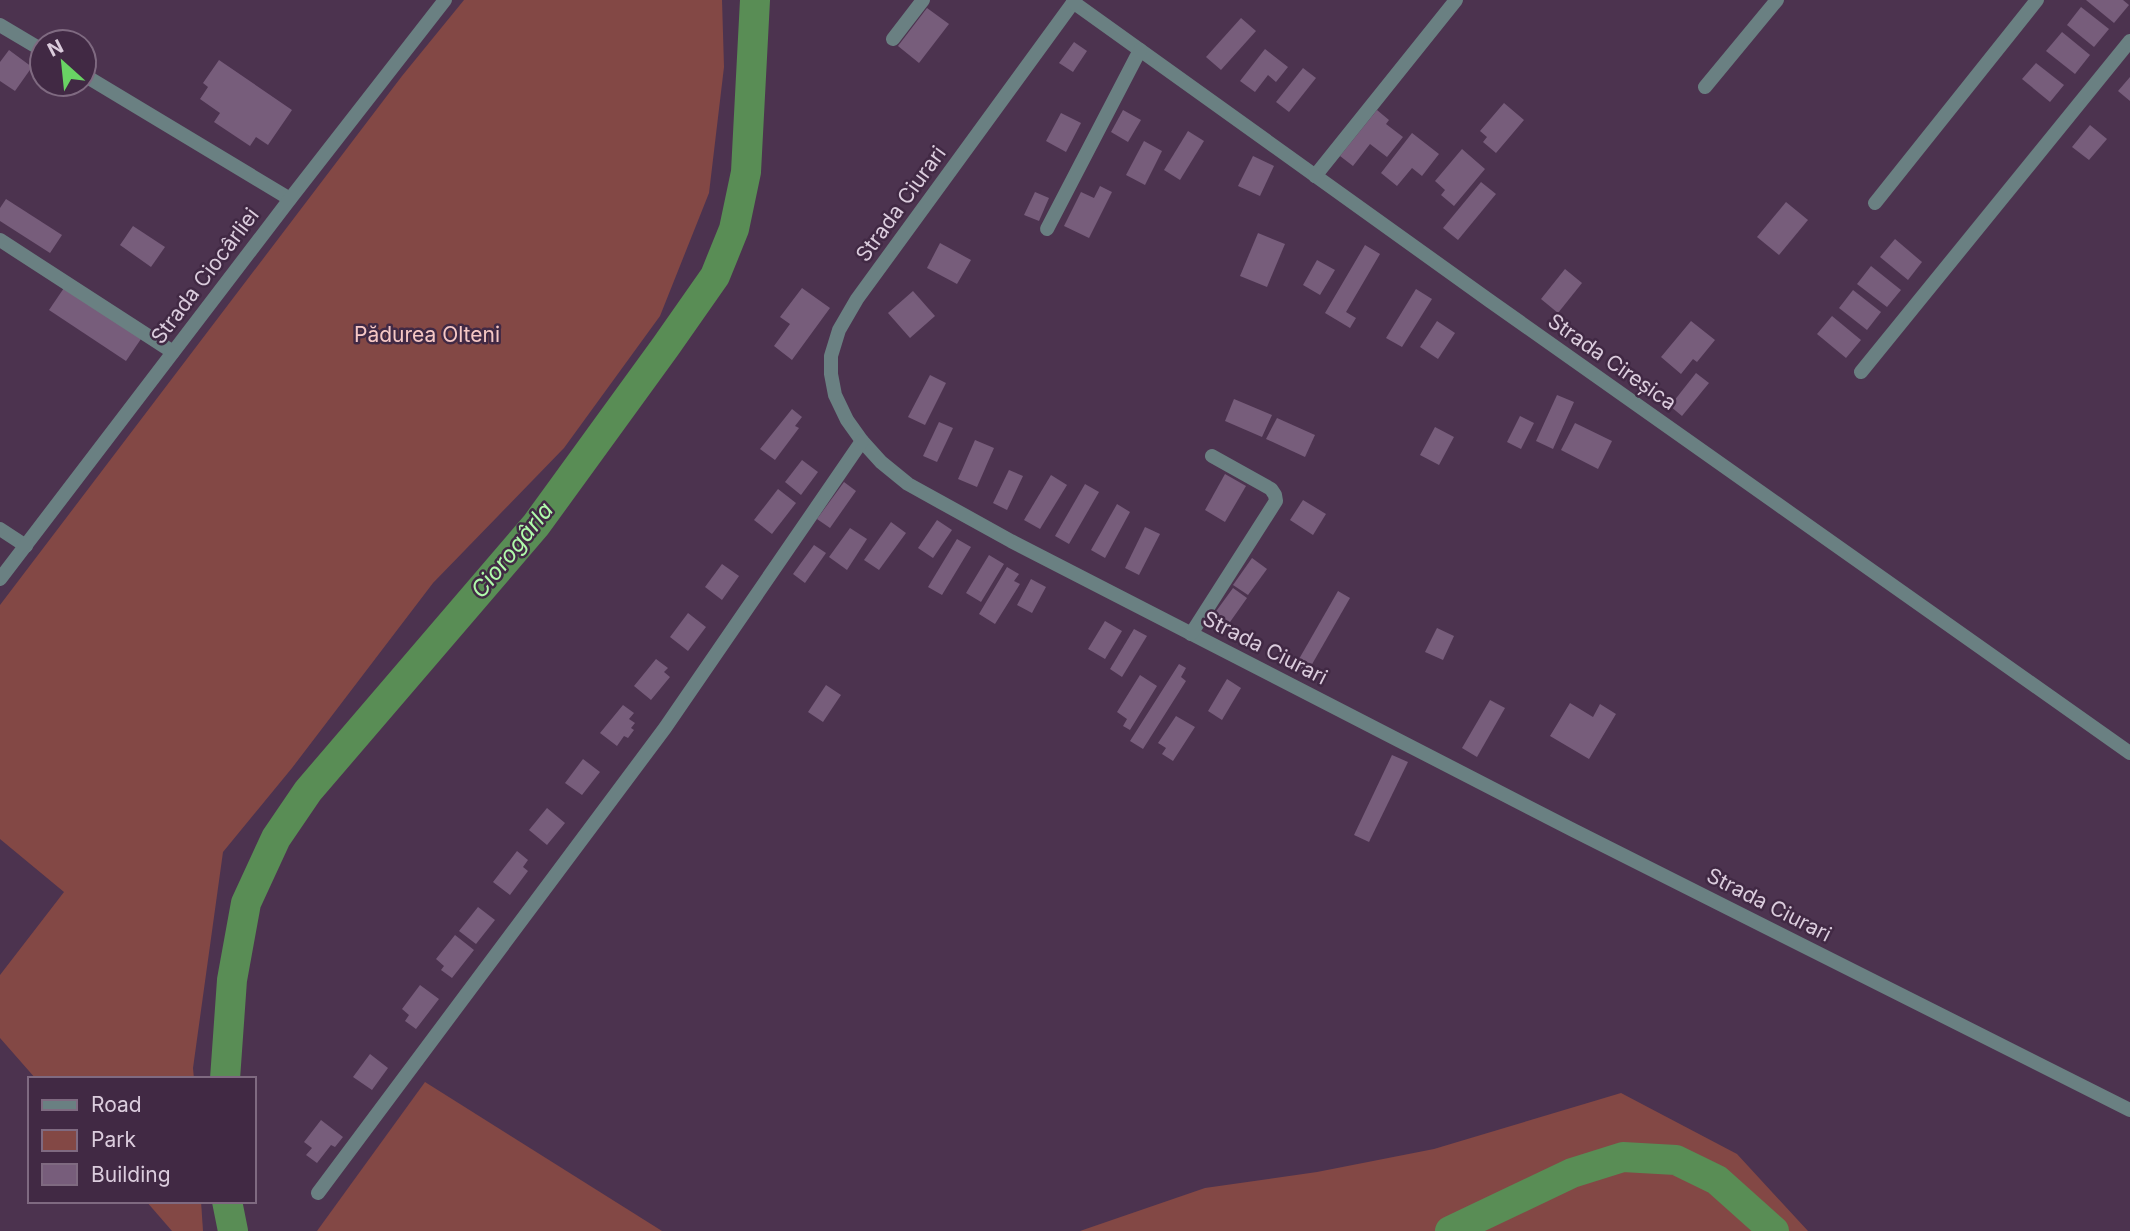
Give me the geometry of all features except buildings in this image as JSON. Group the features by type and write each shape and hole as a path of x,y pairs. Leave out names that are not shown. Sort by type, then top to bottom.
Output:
{"street":[{"name":"Strada Ciocârliei","path":"0,579 445,0"},
{"path":"893,39 923,0"},
{"path":"1315,176 1456,0"},
{"path":"1704,87 1777,0"},
{"path":"1875,203 2037,0"},
{"name":"Strada Cireșica","path":"1074,1 1513,318 2130,753"},
{"name":"Strada Ciurari","path":"1074,1 865,288 839,330 831,356 835,395 862,442 881,462 908,484 1011,541 1573,830 2130,1110"},
{"path":"0,25 28,42"},
{"path":"1861,372 2130,41"},
{"path":"1047,229 1140,50"},
{"path":"98,83 290,199"},
{"path":"0,240 173,352"},
{"path":"318,1193 665,728 862,442"},
{"path":"1191,634 1276,501 1271,489 1212,456"},
{"path":"0,529 26,546"}],"green space":[{"name":"Pădurea Olteni","path":"464,0 722,0 724,67 709,193 660,316 564,448 433,583 292,768 223,852 194,1077 34,1077 0,1038 0,975 64,892 0,839 0,605 402,76"},
{"path":"425,1082 662,1231 317,1231"},
{"path":"1621,1093 1737,1154 1808,1231 1080,1231 1205,1188 1317,1172 1434,1149"},
{"path":"148,1203 201,1203 203,1231 172,1231"}],"waterway":[{"name":"Ciorogârla","path":"225,1077 232,980 246,903 276,838 308,791 536,525 715,276 734,229 746,172 755,0"},
{"name":"Ciorogârla","path":"1450,1231 1572,1173 1623,1157 1676,1160 1717,1180 1774,1231"},
{"name":"Ciorogârla","path":"227,1203 233,1231"}]}
